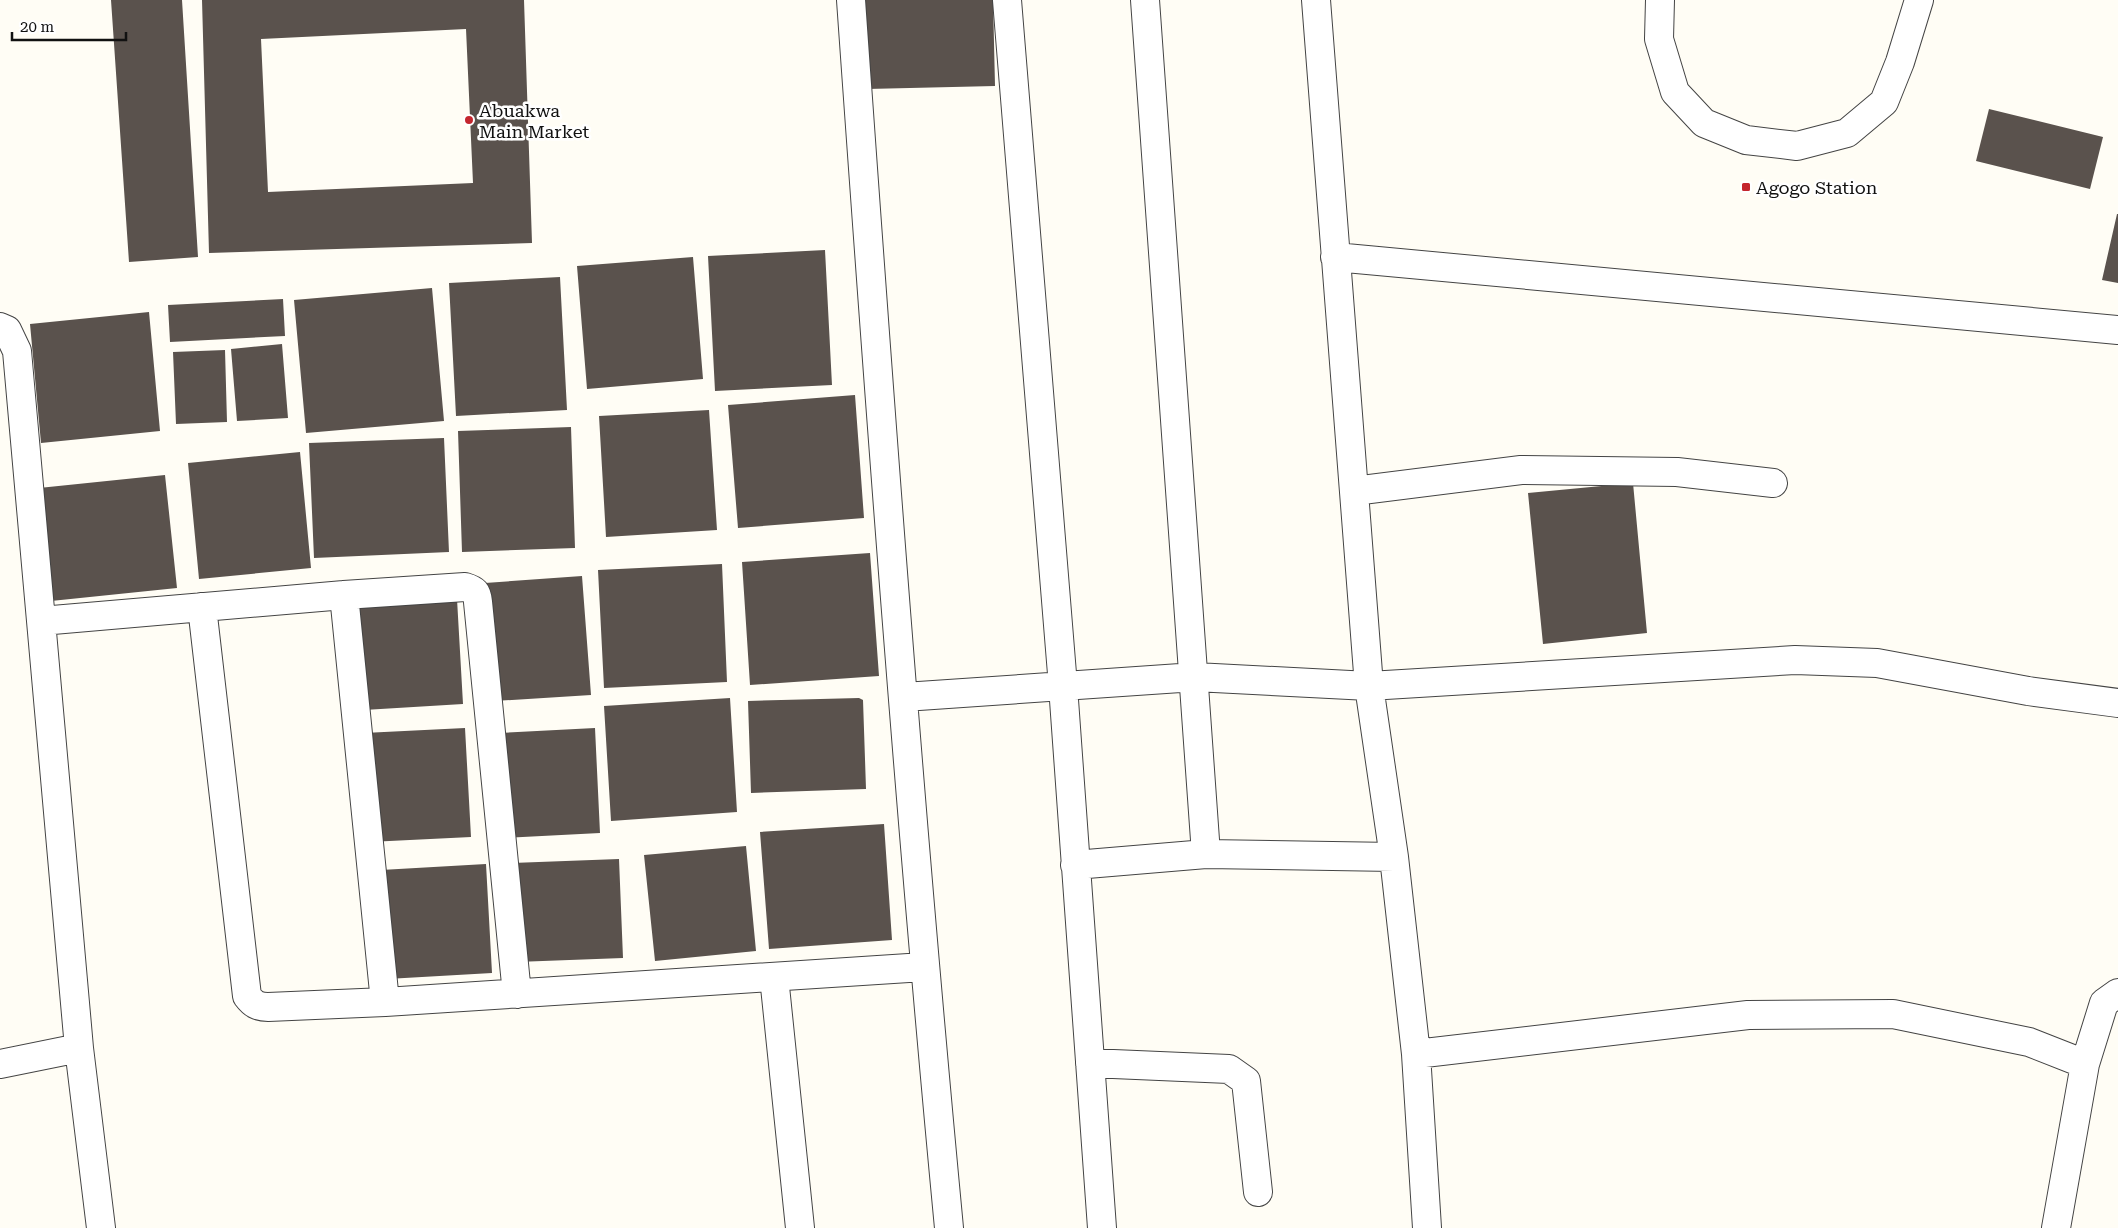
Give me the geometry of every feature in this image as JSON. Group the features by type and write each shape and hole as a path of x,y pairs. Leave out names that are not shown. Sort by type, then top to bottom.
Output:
{"street":[{"path":"851,0 884,469 904,697 924,967 949,1228"},
{"path":"1007,0 1063,686 1102,1228"},
{"path":"1145,0 1206,854"},
{"path":"1316,0 1369,686 1394,857 1416,1054 1427,1228"},
{"path":"1660,0 1659,39 1675,92 1704,122 1746,140 1797,146 1847,132 1884,102 1900,62 1919,0"},
{"path":"1336,257 2118,330"},
{"path":"0,327 7,330 17,351 80,1048 101,1228"},
{"path":"1354,491 1521,470 1678,472 1773,483"},
{"path":"41,621 344,595 473,589 477,593 517,994"},
{"path":"344,595 385,1002"},
{"path":"202,607 247,996 253,1004 261,1007 385,1002 924,967"},
{"path":"904,697 1194,677 1369,686 1795,660 1877,663 2028,691 2118,703"},
{"path":"1076,865 1206,854 1394,857"},
{"path":"774,977 800,1228"},
{"path":"2056,1228 2085,1064 2104,1003 2118,993"},
{"path":"1416,1054 1748,1015 1893,1014 2029,1042 2085,1064"},
{"path":"0,1064 80,1048"},
{"path":"1090,1063 1229,1069 1246,1080 1258,1192"}],"building":[{"path":"111,0 182,0 198,257 129,262"},
{"path":"202,0 524,0 532,243 209,253","holes":["466,29 473,183 268,192 261,39"]},
{"path":"865,0 993,0 995,86 867,89"},
{"path":"1989,109 2103,137 2090,189 1976,161"},
{"path":"2118,214 2118,283 2102,280"},
{"path":"825,250 832,385 715,391 708,256"},
{"path":"693,257 703,379 587,389 577,266"},
{"path":"560,277 567,410 456,416 449,283"},
{"path":"432,288 444,421 306,433 294,300"},
{"path":"283,299 285,336 170,342 168,305"},
{"path":"149,312 160,431 41,443 30,324"},
{"path":"282,344 288,418 237,421 231,349"},
{"path":"225,350 227,422 176,424 173,352"},
{"path":"855,395 864,518 738,528 728,405"},
{"path":"709,410 717,530 606,537 599,416"},
{"path":"571,427 575,548 462,552 458,431"},
{"path":"444,438 449,552 314,558 309,443"},
{"path":"300,452 311,568 199,579 188,463"},
{"path":"165,475 177,588 51,601 39,488"},
{"path":"1633,483 1647,633 1543,644 1528,493"},
{"path":"870,553 879,676 750,685 742,562"},
{"path":"722,564 727,682 604,688 598,570"},
{"path":"582,576 591,695 494,701 485,583"},
{"path":"457,599 463,704 364,710 358,604"},
{"path":"730,698 737,812 611,821 604,706"},
{"path":"859,698 863,700 866,789 751,793 748,701"},
{"path":"465,728 471,837 369,842 364,733"},
{"path":"595,728 600,833 504,838 499,733"},
{"path":"884,824 892,940 769,949 760,832"},
{"path":"746,846 756,951 655,961 644,855"},
{"path":"619,859 623,958 516,962 512,863"},
{"path":"486,864 492,973 387,979 381,870"}],"place":[{"name":"Abuakwa Main Market","path":"469,120"},
{"name":"Agogo Station","path":"1746,187"}]}
